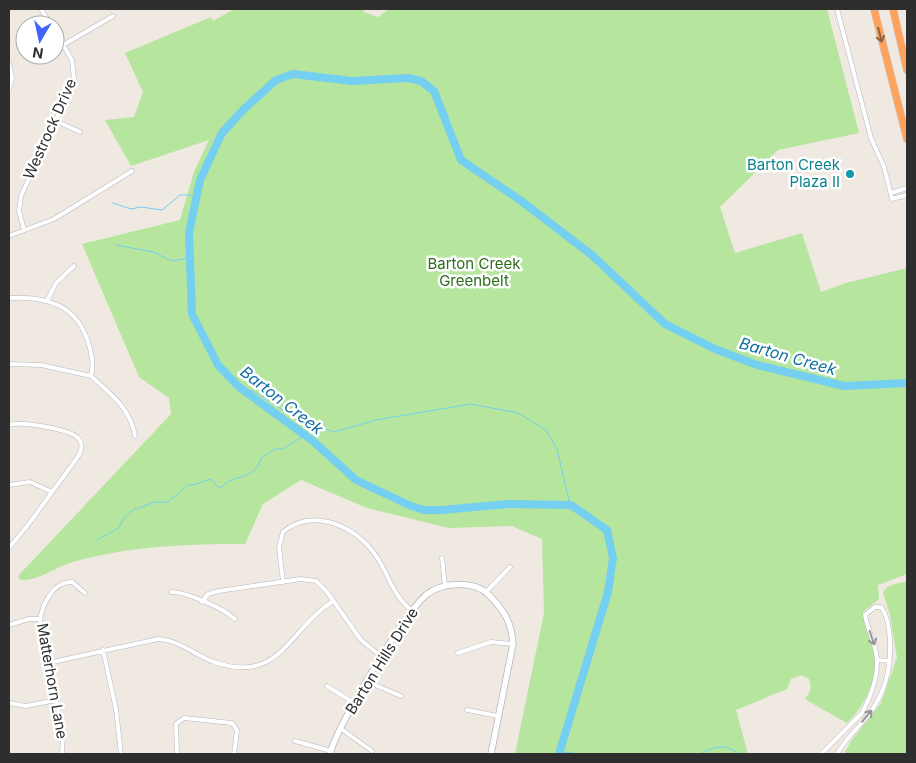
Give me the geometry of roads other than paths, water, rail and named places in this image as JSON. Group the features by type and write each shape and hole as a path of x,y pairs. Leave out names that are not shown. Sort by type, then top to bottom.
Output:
{"highway":[{"path":"874,9 907,139"},
{"path":"893,9 907,70"}],"street":[{"path":"837,9 870,138 884,167 892,199 907,195"},
{"path":"65,44 113,16"},
{"name":"Westrock Drive","path":"24,230 19,210 21,196 74,80 73,66 65,49"},
{"path":"9,63 12,78 9,90"},
{"path":"56,121 80,132"},
{"path":"9,236 54,219 132,171"},
{"path":"890,193 907,188"},
{"path":"47,301 56,283 74,266"},
{"path":"9,298 47,301 67,310 82,327 91,354 91,376"},
{"path":"9,364 41,366 91,376 124,408 130,419 135,436"},
{"path":"9,425 29,424 52,429 73,434 81,442 80,453 9,548"},
{"path":"9,485 30,482 52,492"},
{"path":"283,582 279,547 283,532 299,521 318,519 342,527 370,548 380,562 392,590 412,612"},
{"path":"442,558 445,586"},
{"path":"491,754 513,644 511,624 500,606 486,592 510,567"},
{"path":"202,602 208,594 219,590 301,579 316,581 362,640 382,657"},
{"name":"Matterhorn Lane","path":"62,754 63,735 40,619 44,604 58,586 72,582 85,593"},
{"name":"Barton Hills Drive","path":"330,753 340,728 354,703 382,657 425,596 445,586 469,585 486,592"},
{"path":"171,592 178,592 229,614 236,619"},
{"path":"48,663 103,650 158,639 167,639 201,657 224,665 241,667 263,665 279,654 310,618 332,600"},
{"path":"821,754 862,713 866,705 874,682 877,660 865,615 875,607 881,607 889,633 890,661 886,683 876,705 847,737 837,754"},
{"path":"9,625 29,619 40,619"},
{"path":"458,653 491,642 513,644"},
{"path":"103,650 116,709 121,754"},
{"path":"877,660 890,661"},
{"path":"368,682 401,696"},
{"path":"327,686 354,703"},
{"path":"9,703 26,706 56,700"},
{"path":"467,710 498,716"},
{"path":"176,754 176,724 184,718 232,723 237,730 234,754"},
{"path":"340,728 366,744 372,751"},
{"path":"842,732 847,737"},
{"path":"295,741 330,753"}],"waterway":[{"name":"Barton Creek","path":"559,754 608,592 613,558 607,530 571,505 509,504 441,510 424,510 411,506 356,480 313,441 239,387 218,365 192,314 189,233 200,180 222,133 243,110 276,80 293,74 352,81 408,78 421,81 434,91 461,160 520,200 593,256 665,324 715,349 757,365 844,386 907,383"},
{"path":"113,203 131,209 141,207 162,210 180,195 190,195 196,199"},
{"path":"116,245 153,252 172,261 189,258"},
{"path":"239,387 255,392 297,419 334,432 376,420 471,404 518,413 546,430 557,449 570,505"},
{"path":"97,540 119,528 123,519 131,511 155,502 168,502 188,485 198,484 211,479 218,487 222,487 232,480 249,474 258,465 261,458 275,449 283,449 305,435"},
{"path":"700,754 720,747 729,748 739,754"},
{"path":"560,754 568,752 578,754"}],"place":[{"name":"Barton Creek Plaza II","path":"850,174"}],"park label":[{"name":"Barton Creek Greenbelt","path":"474,272"}]}
